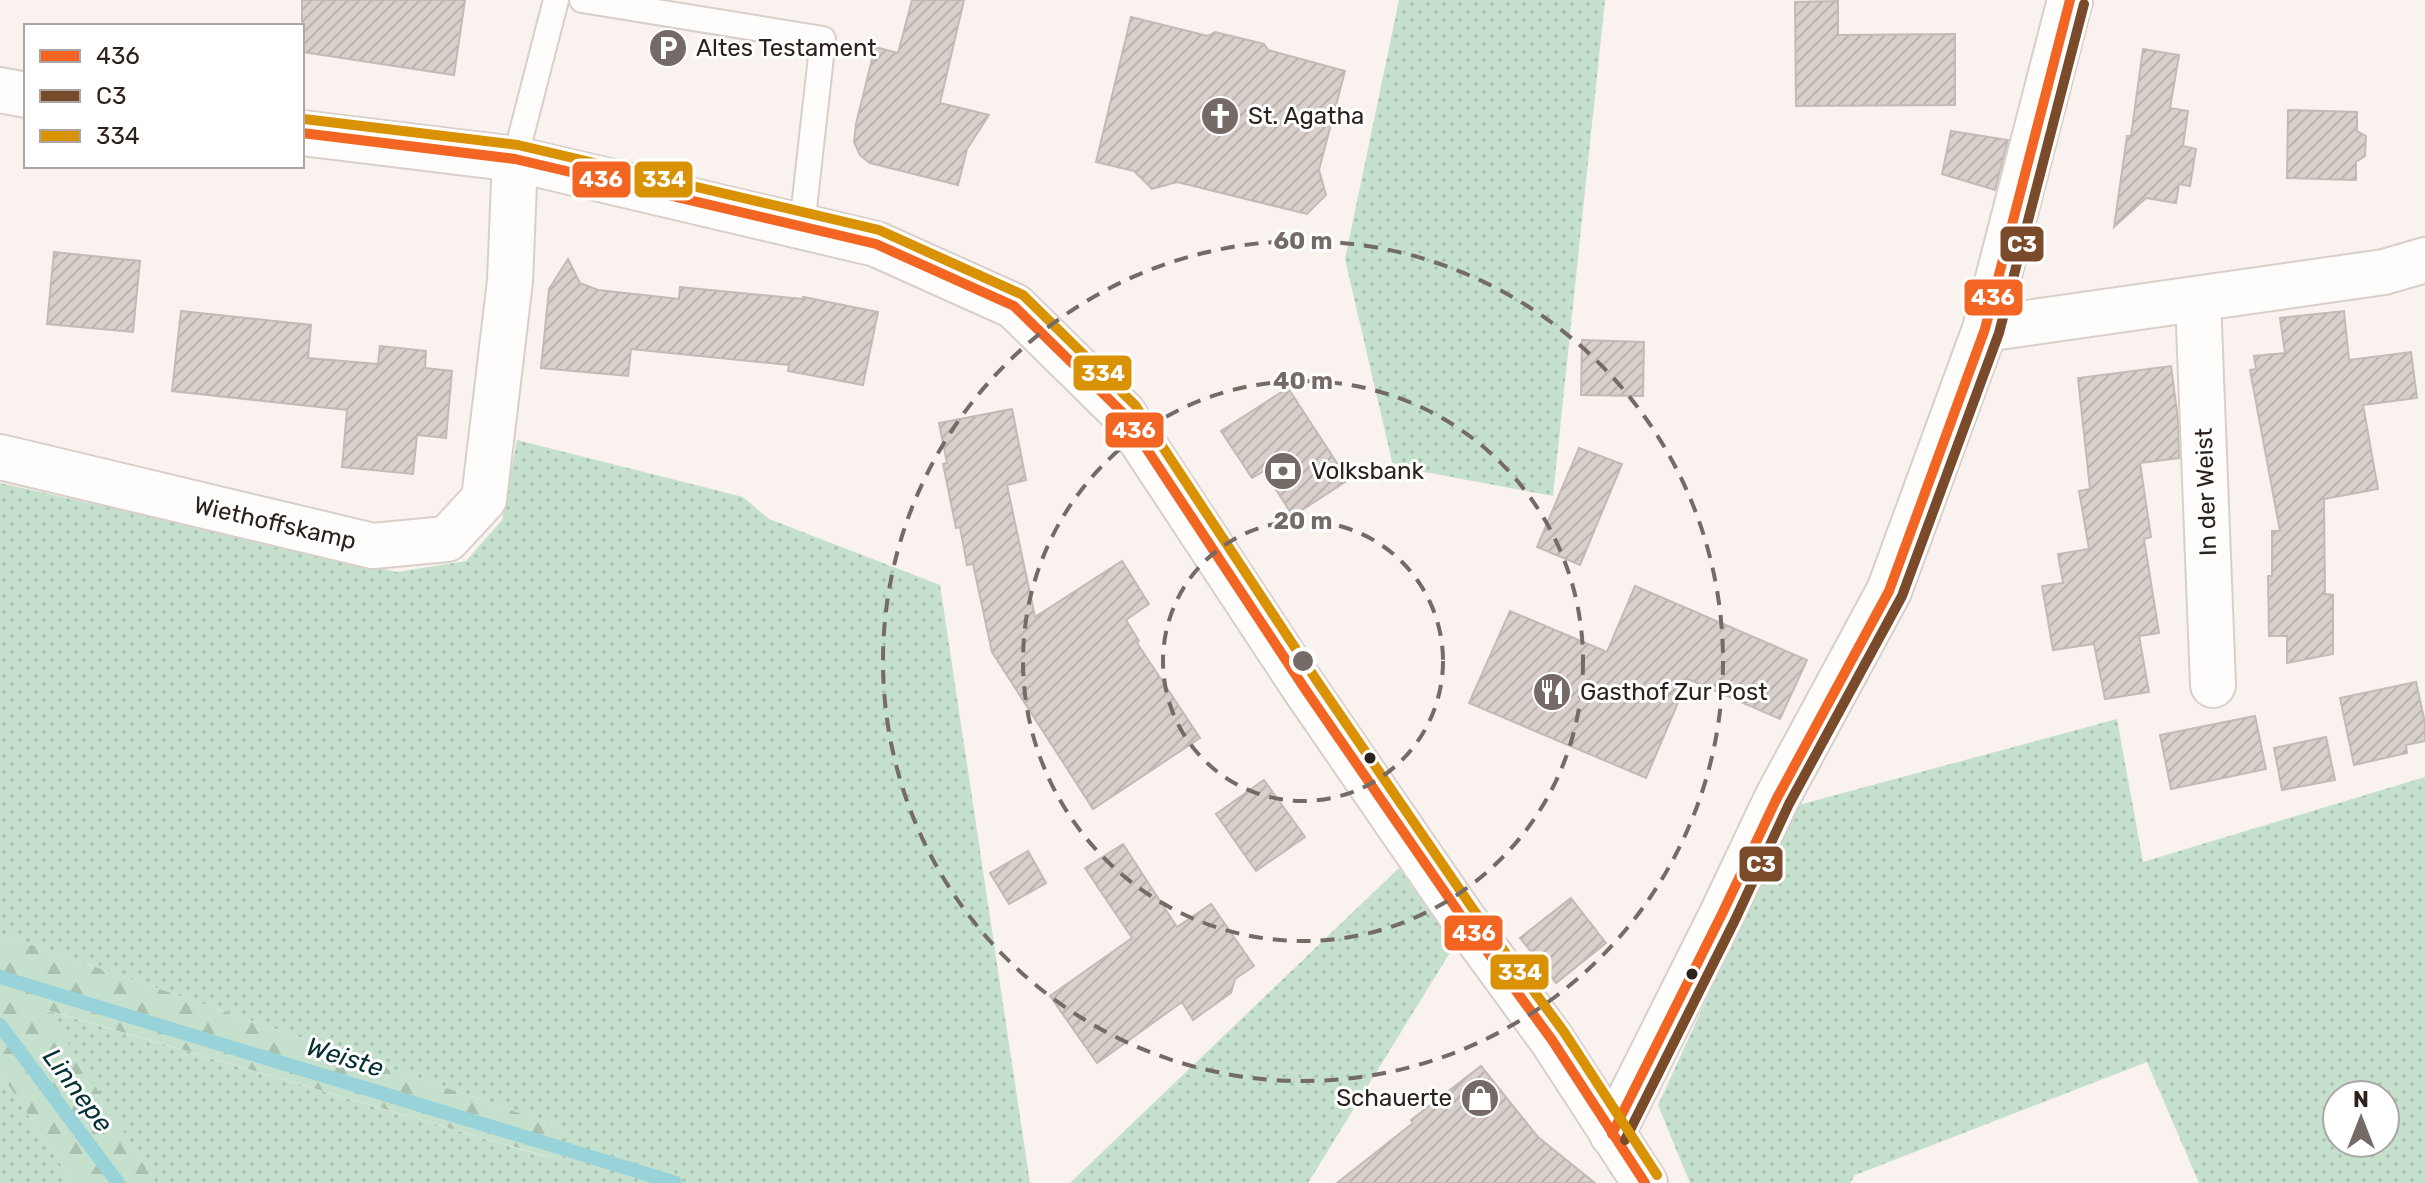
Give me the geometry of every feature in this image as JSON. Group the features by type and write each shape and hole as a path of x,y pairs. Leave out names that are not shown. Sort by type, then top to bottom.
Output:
{"street":[{"path":"1612,1134 1777,798 1889,591 1985,329 2070,0"},
{"path":"0,90 24,95"},
{"path":"304,133 515,159 876,244 1014,306 1123,413 1305,689 1462,917 1552,1040 1645,1183"},
{"name":"Wiethoffskamp","path":"0,457 373,546 447,539 484,499 510,281 515,159"},
{"path":"1985,329 2384,272 2425,260"},
{"name":"In der Weist","path":"2198,300 2213,685"}],"lane":[{"path":"515,159 556,0"},
{"path":"582,0 823,39 802,226"}],"green space":[{"path":"1399,0 1605,0 1553,496 1393,466 1345,259"},
{"path":"517,440 743,497 769,519 940,585 1030,1183 156,1183 46,1010 551,1158 563,1128 0,934 0,483 397,572 466,561 502,520"},
{"path":"2117,719 2143,862 2425,777 2425,1183 2199,1183 2147,1062 1855,1175 1850,1183 1690,1183 1658,1105 1795,806"},
{"path":"1399,868 1454,946 1308,1183 1070,1183"},
{"path":"0,934 563,1128 552,1158 47,1010 156,1183 73,1183 0,1072"},
{"path":"0,1072 73,1183 0,1183"}],"building":[{"path":"302,0 465,0 454,75 304,52"},
{"path":"912,0 964,0 940,103 989,115 967,149 958,185 870,163 860,155 854,142 875,47 898,53"},
{"path":"1838,1 1838,35 1955,34 1955,105 1796,106 1795,2"},
{"name":"St. Agatha","path":"1131,17 1208,36 1215,32 1264,44 1268,50 1345,71 1319,170 1326,195 1307,214 1177,182 1152,189 1134,171 1096,162"},
{"path":"2143,49 2179,55 2170,108 2188,111 2183,146 2196,149 2190,186 2179,184 2176,203 2146,198 2114,227 2127,136 2131,136"},
{"path":"2288,110 2357,112 2357,131 2366,136 2365,156 2356,162 2356,180 2287,178"},
{"path":"1951,131 2008,140 1995,190 1942,174"},
{"path":"54,252 140,261 133,332 47,324"},
{"path":"568,259 580,283 598,290 679,299 680,287 803,297 878,312 863,385 788,371 789,365 631,349 628,376 541,368 549,289"},
{"path":"181,311 311,325 308,358 378,364 380,346 426,351 425,368 452,371 446,438 417,435 413,474 342,467 347,410 172,391"},
{"path":"2344,311 2349,360 2411,352 2417,398 2363,405 2378,489 2324,499 2325,594 2333,595 2333,654 2287,663 2287,636 2269,636 2268,576 2272,576 2272,531 2280,531 2250,370 2256,369 2254,356 2285,353 2280,318"},
{"path":"1582,340 1644,342 1643,396 1581,395"},
{"path":"2171,366 2179,458 2140,463 2151,537 2144,539 2159,633 2139,636 2149,692 2105,699 2094,644 2053,650 2042,586 2063,583 2058,554 2089,549 2079,491 2090,489 2078,378"},
{"path":"1288,388 1348,480 1293,516 1264,471 1252,478 1221,431"},
{"path":"1012,409 1026,480 1007,485 1035,617 1122,561 1149,604 1126,620 1139,641 1137,643 1200,738 1093,809 992,652 973,564 967,565 943,464 947,463 939,423"},
{"path":"1579,448 1622,464 1580,565 1537,547"},
{"path":"1635,586 1807,660 1780,719 1688,679 1646,778 1469,703 1510,611 1607,652"},
{"path":"2416,682 2425,723 2425,741 2406,745 2407,753 2354,765 2340,698"},
{"path":"2255,716 2266,769 2171,789 2160,735"},
{"path":"2326,737 2335,780 2282,790 2274,748"},
{"path":"1264,780 1305,837 1256,871 1216,814"},
{"path":"1123,844 1177,927 1211,904 1254,966 1235,979 1231,993 1193,1020 1182,1002 1097,1063 1050,996 1132,938 1085,868"},
{"path":"1028,851 1046,883 1009,904 990,873"},
{"path":"1571,898 1606,943 1556,983 1520,938"},
{"path":"1481,1066 1538,1137 1595,1183 1337,1183 1413,1123 1411,1120"}],"waterway":[{"name":"Weiste","path":"0,977 676,1183"},
{"name":"Linnepe","path":"0,1025 118,1183"}],"transit line":[{"name":"436","path":"1612,1134 1777,798 1889,591 1985,329 2070,0"},
{"name":"C3","path":"1625,1140 1789,804 1902,596 1999,333 2084,4"},
{"name":"334","path":"304,119 518,145 879,230 1023,295 1135,405 1317,681 1473,909 1564,1032 1657,1175"},
{"name":"436","path":"304,133 515,159 876,244 1014,306 1123,413 1305,689 1462,917 1552,1040 1645,1183"}],"place":[{"name":"Altes Testament","path":"668,48"},
{"name":"St. Agatha","path":"1220,116"},
{"name":"Volksbank","path":"1283,471"},
{"name":"Gasthof Zur Post","path":"1552,692"},
{"name":"Schauerte","path":"1480,1098"}]}
